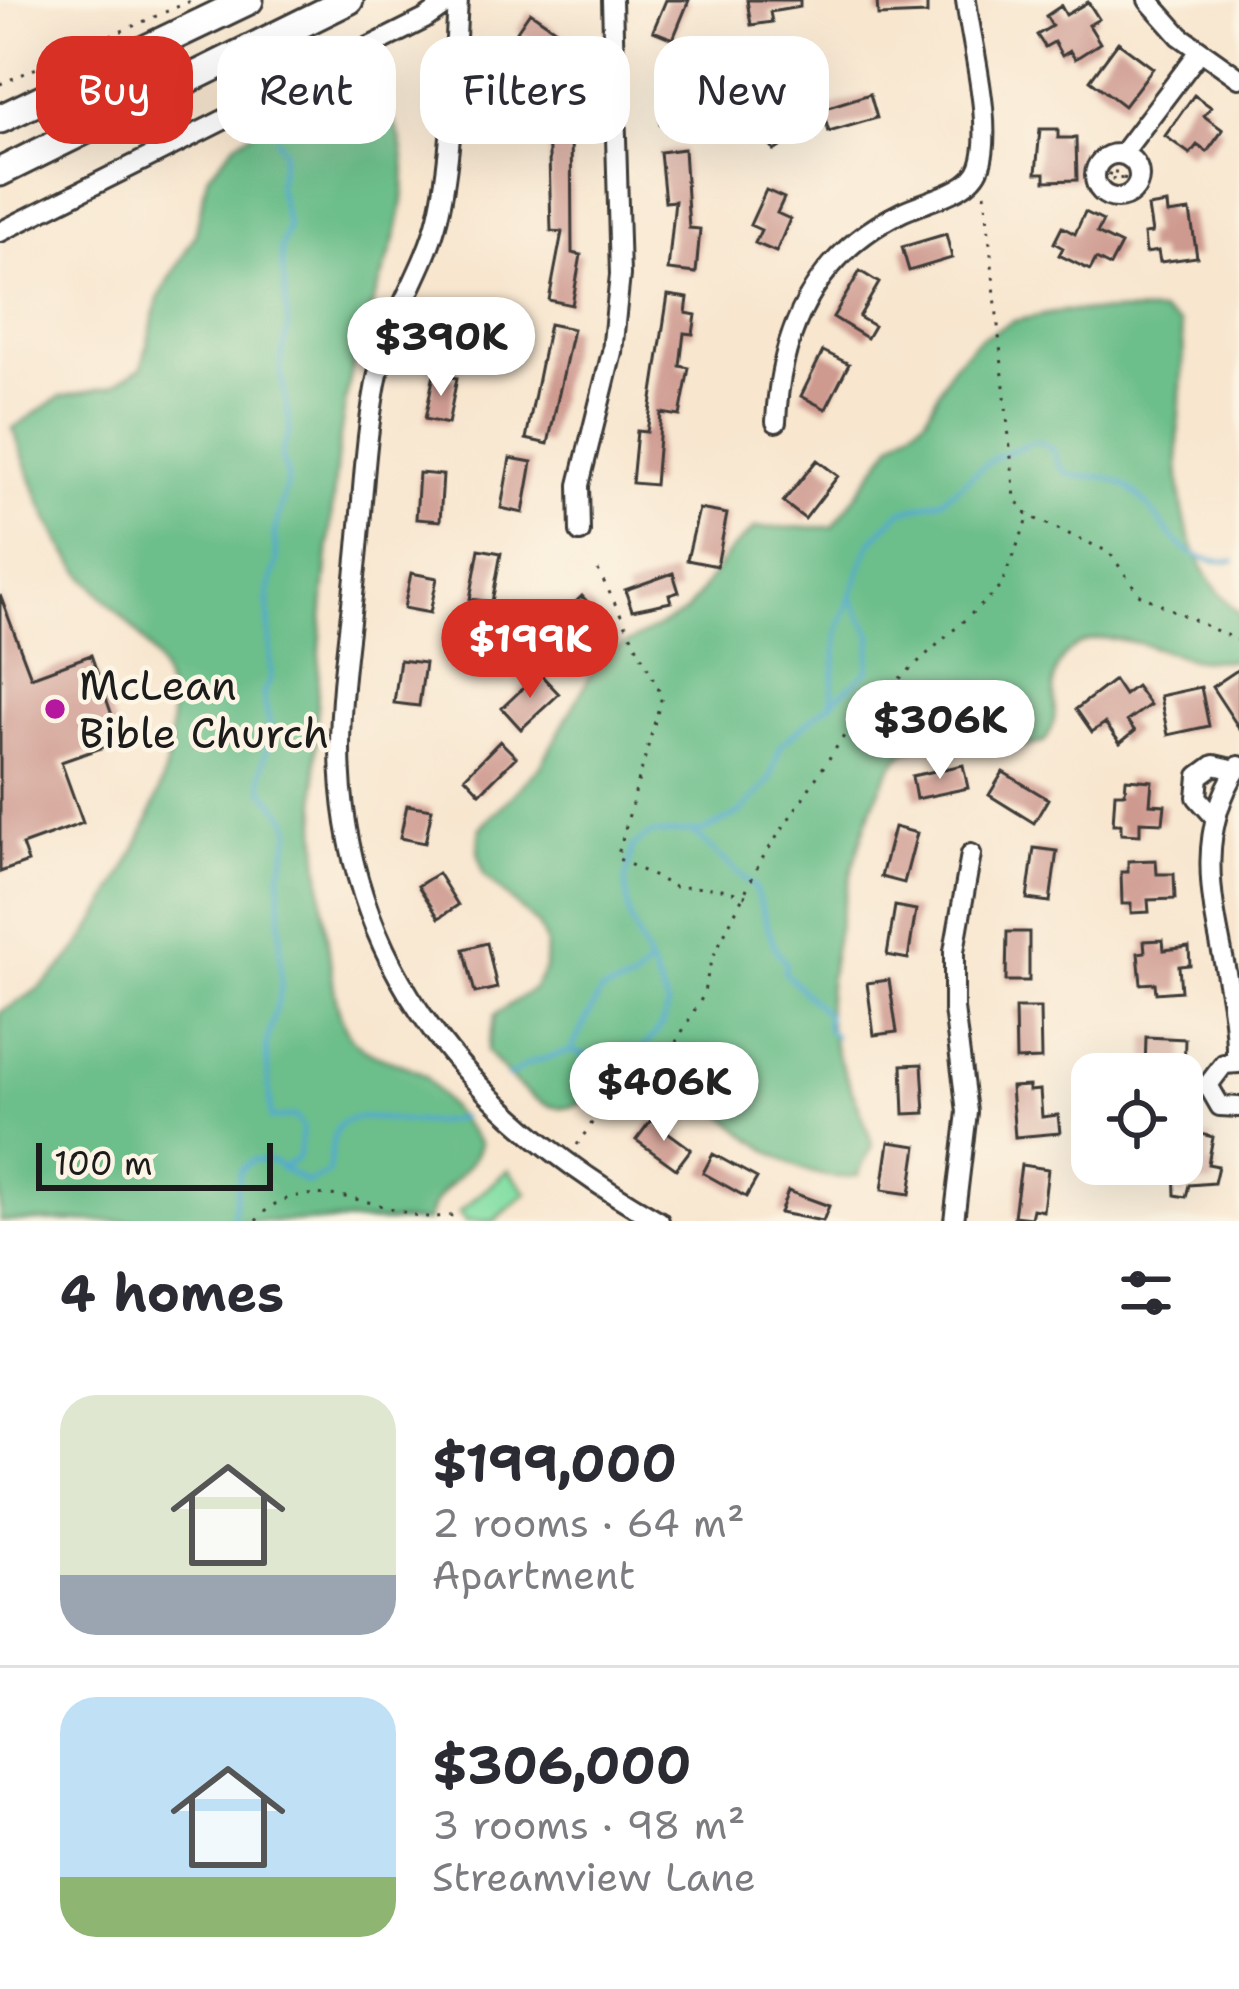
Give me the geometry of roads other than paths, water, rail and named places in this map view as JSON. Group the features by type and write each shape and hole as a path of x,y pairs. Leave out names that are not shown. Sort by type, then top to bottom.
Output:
{"highway":[{"path":"0,119 249,0"},
{"path":"0,172 349,0"}],"street":[{"path":"0,232 455,0"},
{"path":"455,0 440,213 394,320 376,386 341,706 343,795 364,896 404,988 482,1094 567,1166 659,1221"},
{"path":"580,532 580,484 612,352 620,275 611,0"},
{"path":"776,422 786,341 822,275 881,224 966,184 982,162 983,133 966,0"},
{"path":"1148,0 1200,51 1239,78"},
{"path":"1121,154 1136,164 1126,195 1109,196 1098,186 1106,157 1121,154 1200,51"},
{"path":"1214,816 1197,797 1199,776 1214,765 1238,768 1214,816 1211,894 1238,1035 1237,1063 1213,1072 1208,1085 1220,1106 1239,1107"},
{"path":"954,1221 967,1112 954,951 970,854"}],"waterway":[{"path":"280,144 284,150 278,186 288,227 281,249 288,328 280,365 290,429 281,456 288,478 274,535 277,561 268,593 271,678 263,694 270,726 262,788 288,819 291,832 280,874 281,990 266,1045 271,1119 295,1116 303,1128 298,1158 281,1169"},
{"path":"831,705 838,632 870,543 900,512 942,500 994,458 1036,441 1052,448 1072,475 1108,478 1136,494 1193,554 1234,561"},
{"path":"508,1077 529,1063 571,1051 618,1064 656,1033 668,1006 630,919 625,883 633,846 651,834 704,831 740,813 769,782 781,745 868,671 872,636 850,596"},
{"path":"694,833 754,887 775,948 786,963 784,972 828,1016 826,1027 834,1036"},
{"path":"572,1048 601,992 633,982 647,966"},
{"path":"232,1221 240,1171 252,1160 273,1162 307,1183 328,1173 334,1136 347,1120 428,1122 461,1117"}],"place":[{"name":"McLean Bible Church","path":"55,709"}]}
